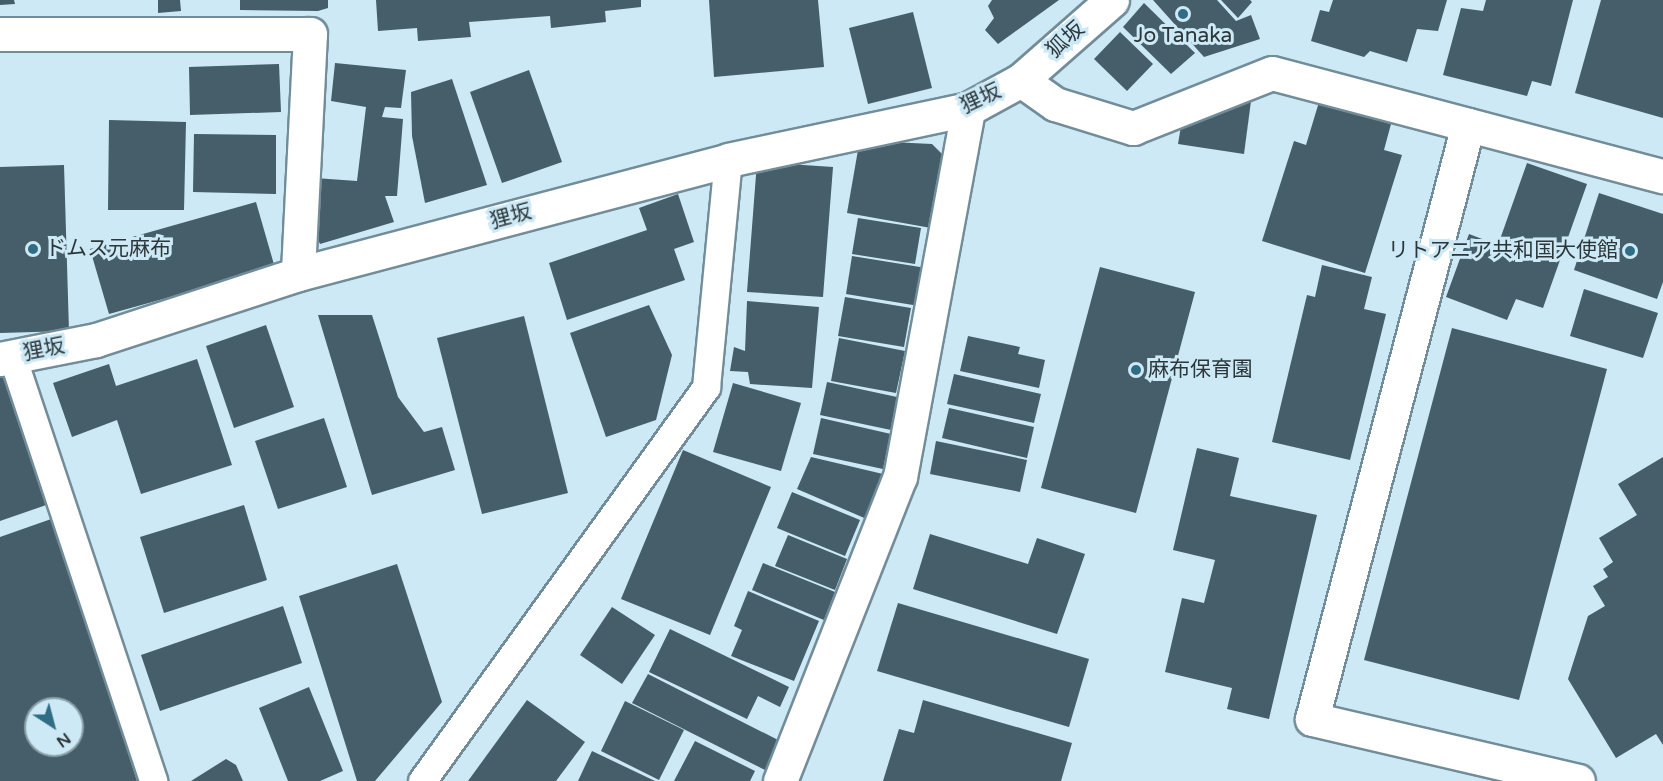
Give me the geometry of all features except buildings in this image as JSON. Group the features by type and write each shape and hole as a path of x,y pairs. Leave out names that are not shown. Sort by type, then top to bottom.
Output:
{"street":[{"name":"狐坂","path":"1022,80 1112,0"},
{"path":"0,34 310,34 298,274"},
{"path":"1022,80 1055,104 1133,128 1272,73 1663,176"},
{"name":"狸坂","path":"6,358 96,340 298,274 728,160 968,109 1022,80"},
{"path":"780,781 900,477 968,109"},
{"path":"1468,125 1312,718 1578,781"}],"lane":[{"path":"422,781 706,387 728,160"},
{"path":"6,358 153,781"}],"place":[{"name":"Jo Tanaka","path":"1183,14"},
{"name":"ドムス元麻布","path":"33,249"},
{"name":"リトアニア共和国大使館","path":"1630,251"},
{"name":"麻布保育園","path":"1136,370"}]}
